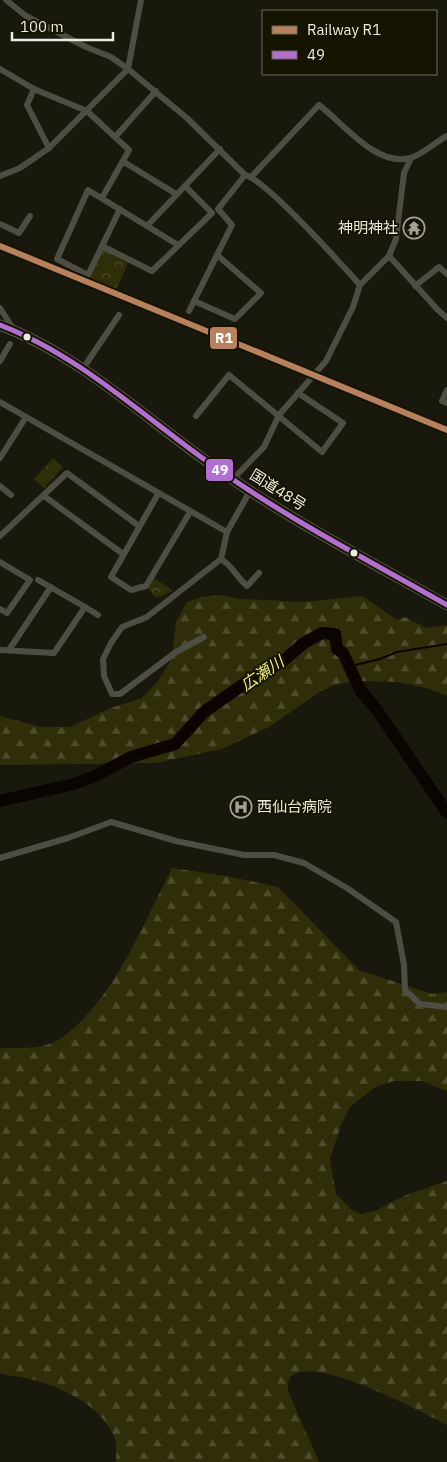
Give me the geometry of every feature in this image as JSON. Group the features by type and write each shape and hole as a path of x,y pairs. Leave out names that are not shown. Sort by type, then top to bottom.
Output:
{"highway":[{"name":"国道48号","path":"0,325 61,356 82,370 232,480 447,604"}],"street":[{"path":"6,0 26,16 78,43 111,56 156,91 299,220 360,285"},
{"path":"0,176 20,168 50,148 128,69 141,0"},
{"path":"0,69 34,89 87,111 129,150 124,162 102,198"},
{"path":"34,89 27,105 50,148"},
{"path":"116,136 156,91"},
{"path":"189,311 232,225 218,210 248,176 319,105 372,150 392,159 410,158 447,136"},
{"path":"147,226 220,150"},
{"path":"232,480 264,447 277,418 326,361 353,308 360,285 390,256 396,239 404,173 410,158"},
{"path":"124,162 176,194"},
{"path":"102,246 152,271 212,213 185,186"},
{"path":"120,209 88,275 57,259 88,190 120,209 178,245"},
{"path":"0,224 19,233 30,216"},
{"path":"194,301 235,319 261,293 217,255"},
{"path":"390,256 415,286 447,318"},
{"path":"415,286 439,267 447,274"},
{"path":"0,308 14,331"},
{"path":"82,370 119,315"},
{"path":"0,361 10,344"},
{"path":"196,416 229,376 277,418 322,452 343,423 298,392"},
{"path":"447,390 442,401 447,404"},
{"path":"0,402 227,532"},
{"path":"0,458 26,417"},
{"path":"0,536 67,473 139,526"},
{"path":"0,486 11,494"},
{"path":"204,637 176,652 120,694 112,694 104,676 103,659 122,627 147,617 221,559 227,532 250,491"},
{"path":"158,494 111,577 131,590 146,586 190,512"},
{"path":"44,496 123,554"},
{"path":"221,559 233,566 238,578 248,586 259,573"},
{"path":"0,562 30,580 7,613 0,609"},
{"path":"38,580 98,615"},
{"path":"9,650 50,587"},
{"path":"0,650 54,653 85,607"},
{"path":"0,858 68,838 111,822 176,841 244,855 274,855 304,863 347,888 396,922 404,965 405,990 420,1004 447,1007"}],"green space":[{"path":"102,250 106,250 128,263 116,290 89,278"},
{"path":"53,458 63,467 44,488 34,479"},
{"path":"154,578 173,591 156,598 147,587"},
{"path":"220,595 241,599 304,602 362,596 397,620 405,617 426,628 447,625 447,696 430,689 399,682 358,681 337,684 321,691 269,727 222,749 156,763 0,765 0,716 41,727 70,727 111,708 142,698 159,680 172,658 176,622 187,602 201,597"},
{"path":"172,868 226,876 278,887 359,970 432,994 447,992 447,1091 422,1081 393,1081 374,1088 350,1107 341,1125 330,1159 336,1194 352,1210 361,1214 377,1210 406,1195 447,1181 447,1425 357,1383 307,1371 292,1376 288,1391 319,1462 116,1462 115,1439 110,1428 93,1409 72,1395 49,1385 0,1373 0,1048 33,1047 49,1044 63,1037 81,1021 113,981 139,936"}],"waterway":[{"name":"広瀬川","path":"0,801 74,784 95,776 131,757 175,744 204,712 241,686 284,660 304,643 322,633 335,634 337,649 343,653 360,690 377,710 447,813"},
{"path":"347,667 380,659 397,652 447,644"}],"rail line":[{"name":"R1","path":"0,246 447,430"}],"transit line":[{"name":"49","path":"0,325 29,338 84,370 212,465 269,503 447,605"}],"place":[{"name":"神明神社","path":"414,228"},
{"name":"西仙台病院","path":"241,807"}]}
